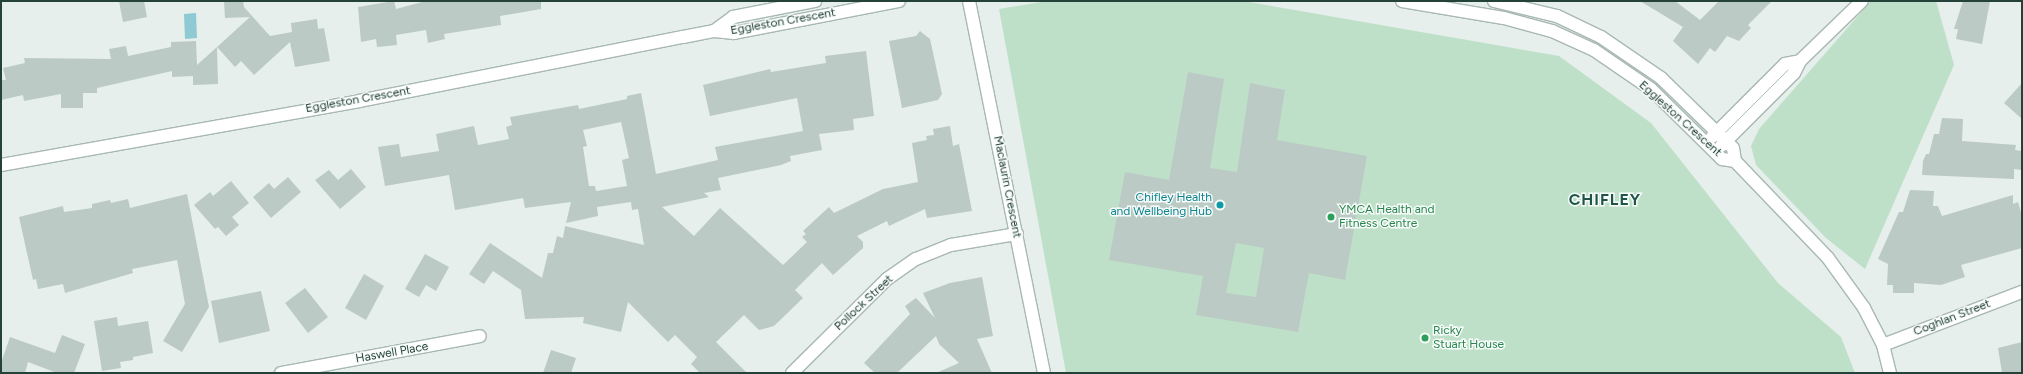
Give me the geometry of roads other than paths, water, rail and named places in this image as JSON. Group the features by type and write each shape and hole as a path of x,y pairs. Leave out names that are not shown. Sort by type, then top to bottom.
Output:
{"street":[{"name":"Eggleston Crescent","path":"714,31 733,17 790,3 815,1"},
{"name":"Eggleston Crescent","path":"1,165 359,101 714,31 734,33 793,20 899,1"},
{"name":"Maclaurin Crescent","path":"969,1 1044,373"},
{"name":"Eggleston Crescent","path":"1402,1 1511,20 1552,31 1594,50 1651,89 1715,152 1722,158 1735,162 1828,258 1864,308 1883,345 1890,373"},
{"name":"Eggleston Crescent","path":"1494,1 1557,16 1602,36 1661,78 1733,148 1735,162"},
{"path":"1715,152 1794,73 1800,61 1862,1"},
{"path":"790,3 793,20"},
{"path":"1706,143 1785,64 1800,61"},
{"name":"Pollock Street","path":"792,373 887,279 916,259 951,245 1016,234"},
{"name":"Coghlan Street","path":"1883,345 2022,292"},
{"name":"Haswell Place","path":"281,373 480,336"}],"water":[{"path":"196,13 197,38 185,39 184,14"}],"place":[{"name":"Chifley Health and Wellbeing Hub","path":"1220,205"},
{"name":"YMCA Health and Fitness Centre","path":"1331,217"},
{"name":"Ricky Stuart House","path":"1425,338"}],"district":[{"name":"CHIFLEY","path":"1605,200"}]}
